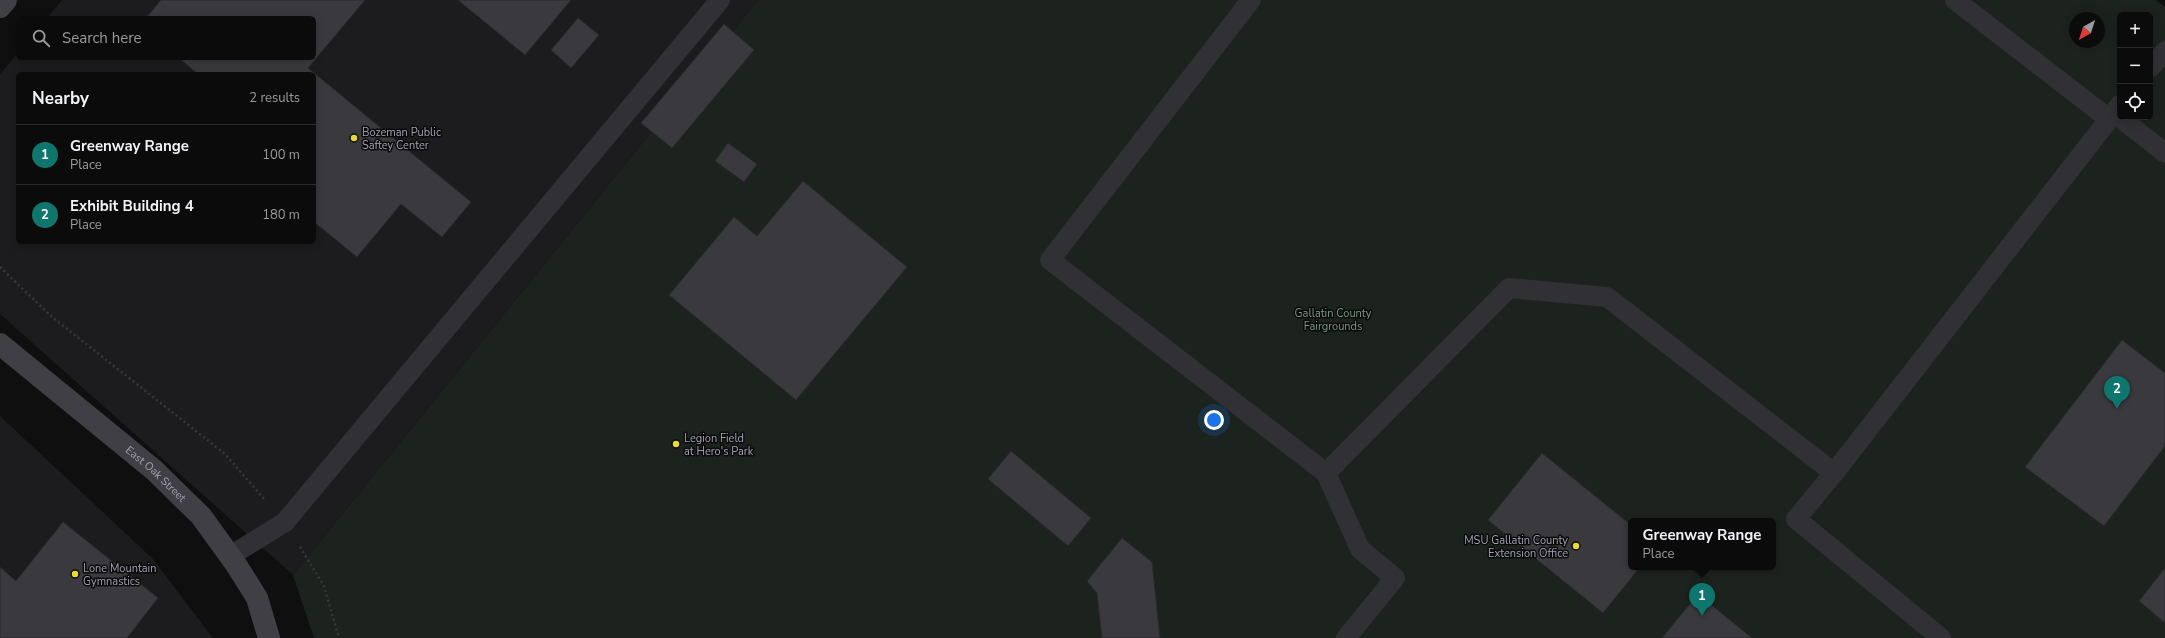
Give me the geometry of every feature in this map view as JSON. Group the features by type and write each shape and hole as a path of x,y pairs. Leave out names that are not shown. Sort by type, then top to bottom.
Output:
{"street":[{"path":"0,8 6,0"},
{"name":"East Oak Street","path":"0,344 154,470 201,516 230,556 256,598 269,638"}],"lane":[{"path":"230,556 285,522 720,0"},
{"path":"1251,0 1050,260 1326,473 1360,549 1396,578 1346,638"},
{"path":"1955,0 2114,112 2165,153"},
{"path":"2153,65 2165,51"},
{"path":"1941,638 1796,519 1834,473 2114,112"},
{"path":"1326,473 1509,288 1607,297 1834,473"}],"path":[{"path":"0,267 52,317 225,454 285,522 324,586 339,638"}],"shaded area":[{"path":"62,0 758,0 293,575 0,314 0,74 16,55 16,60 316,60 316,16 49,16"},
{"path":"0,416 152,558 213,638 0,638"}],"green space":[{"name":"Gallatin County Fairgrounds","path":"758,0 2156,0 2165,7 2165,638 314,638 293,575"}],"building":[{"name":"Bozeman Public Saftey Center","path":"161,0 365,0 316,58 316,16 148,16"},
{"path":"458,0 571,0 525,55"},
{"path":"578,18 599,35 571,68 551,50"},
{"path":"724,24 754,50 672,148 641,123"},
{"name":"Bozeman Public Saftey Center","path":"181,60 315,60 308,68 313,72 196,72"},
{"name":"Bozeman Public Saftey Center","path":"316,75 471,202 442,237 401,204 357,257 316,224"},
{"path":"728,143 757,164 744,182 715,161"},
{"path":"803,181 907,267 796,400 669,295 734,217 757,236"},
{"path":"2122,340 2165,373 2165,446 2104,526 2025,467"},
{"path":"1011,451 1091,518 1068,546 988,479"},
{"name":"MSU Gallatin County Extension Office","path":"1542,453 1628,523 1628,570 1638,570 1603,613 1488,520"},
{"name":"Lone Mountain Gymnastics","path":"63,522 158,598 127,638 0,638 0,567 16,581"},
{"path":"1122,538 1152,562 1160,638 1102,638 1097,593 1087,581"},
{"path":"2165,568 2165,623 2139,601"},
{"path":"1698,594 1752,638 1662,638"}],"place":[{"name":"Bozeman Public Saftey Center","path":"354,138"},
{"name":"Exhibit Building 4","path":"2117,409"},
{"name":"Legion Field at Hero's Park","path":"676,444"},
{"name":"MSU Gallatin County Extension Office","path":"1576,546"},
{"name":"Lone Mountain Gymnastics","path":"75,574"},
{"name":"Greenway Range","path":"1702,616"}]}
